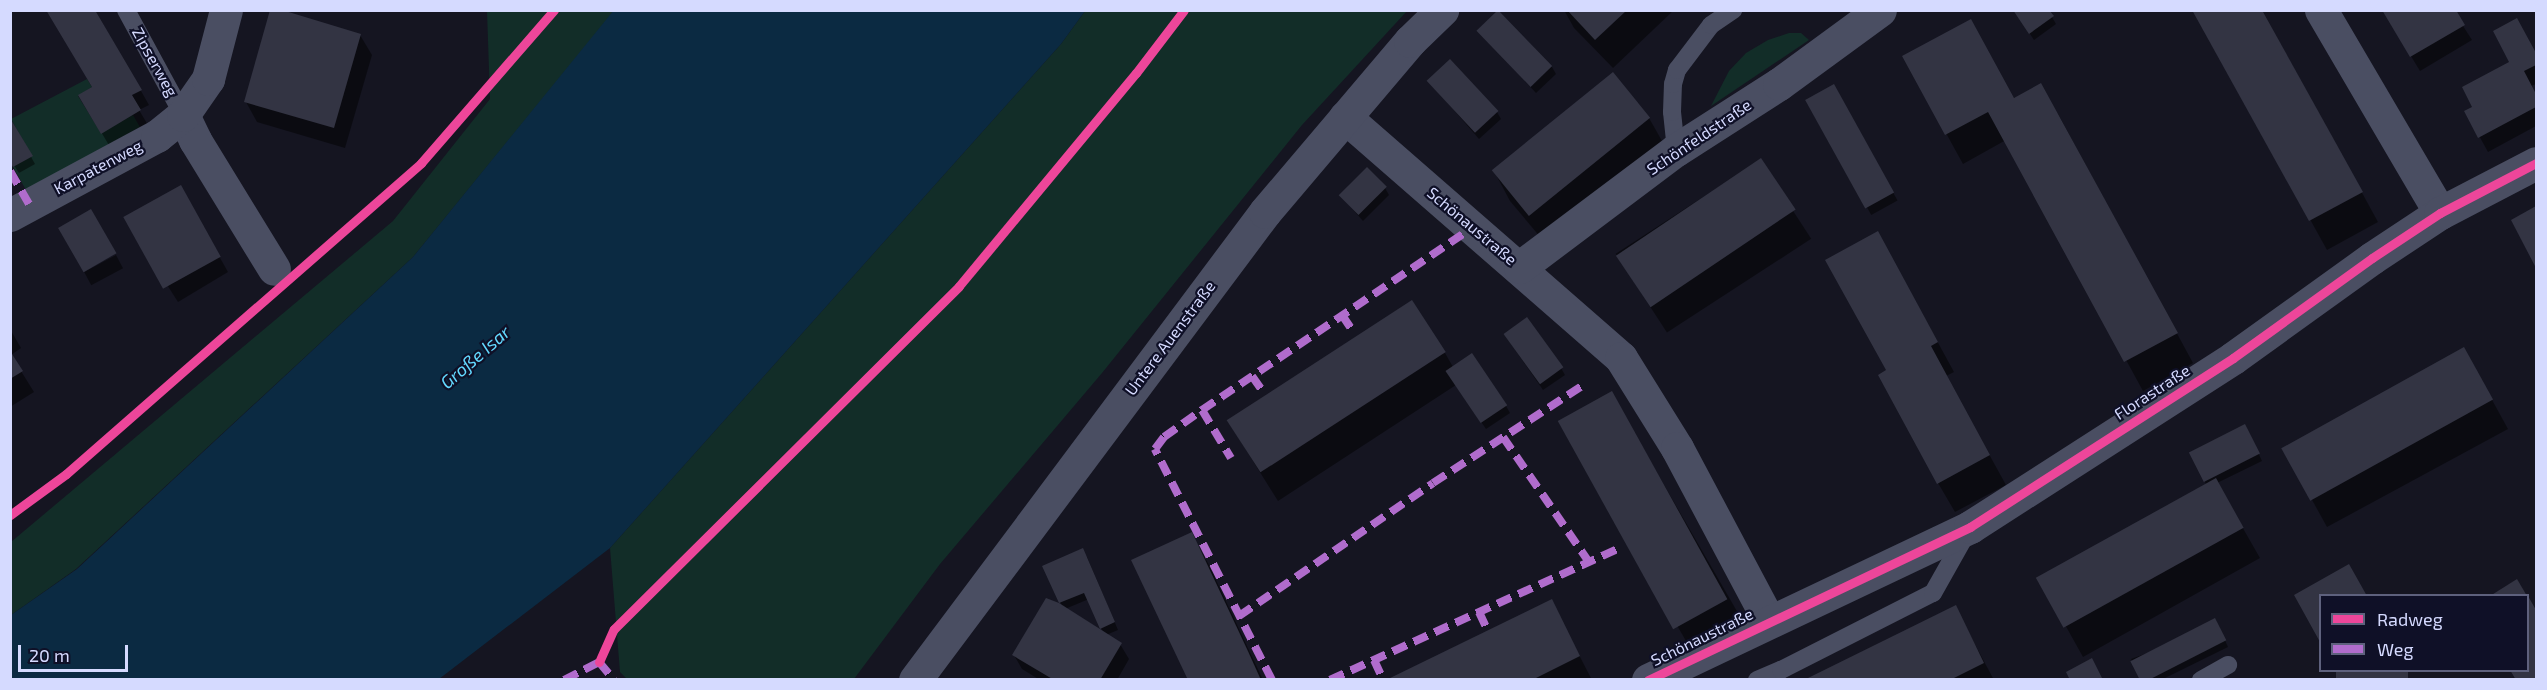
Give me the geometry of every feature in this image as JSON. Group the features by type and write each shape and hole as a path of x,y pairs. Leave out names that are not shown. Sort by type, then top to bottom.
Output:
{"street":[{"name":"Untere Auenstraße","path":"915,680 1265,212 1410,41 1442,10"},
{"path":"2321,10 2440,213"},
{"name":"Karpatenweg","path":"10,214 157,136 183,115 208,79 222,52 226,11"},
{"name":"Schönfeldstraße","path":"1520,267 1676,150 1779,84 1866,14"},
{"path":"183,115 195,140 274,269"},
{"name":"Schönaustraße","path":"1345,117 1520,267 1621,358 1677,448 1769,621 1691,670 1647,680"},
{"name":"Florastraße","path":"1769,621 1970,527 2233,358 2372,258 2440,213 2536,163"}],"lane":[{"name":"Zipserweg","path":"126,10 183,115"},
{"path":"1676,150 1672,112 1673,84 1677,70 1711,25 1732,10"},
{"path":"1757,680 1933,593 1970,527"},
{"path":"2201,680 2228,665"}],"green space":[{"path":"487,11 614,11 413,257 76,569 11,615 11,542 393,221 490,99"},
{"path":"1085,11 1407,11 1302,125 1102,373 940,564 854,679 627,679 620,672 610,548 1061,44"},
{"path":"1789,33 1801,33 1809,40 1711,106 1729,71 1746,53 1768,40"},
{"path":"87,79 92,87 78,96 101,133 133,115 140,127 26,190 13,167 32,156 11,119"}],"water":[{"name":"Große Isar","path":"614,10 1085,11 1061,44 610,548 439,679 11,679 11,615 77,569 413,257"}],"building":[{"path":"46,10 95,10 142,90 132,95 141,110 101,134 78,95 92,87"},
{"path":"270,10 282,10 361,34 334,128 244,102"},
{"path":"1498,10 1552,66 1531,87 1476,31"},
{"path":"1567,10 1627,10 1595,40"},
{"path":"2013,10 2049,10 2054,16 2029,34"},
{"path":"2192,10 2262,10 2363,192 2309,221"},
{"path":"2382,10 2456,10 2465,25 2410,57"},
{"path":"2517,18 2536,53 2536,65 2524,71 2536,94 2536,107 2478,138 2464,111 2472,107 2462,87 2509,62 2493,31"},
{"path":"1971,19 2014,98 2041,83 2178,333 2124,362 1988,112 1945,135 1902,56"},
{"path":"1450,59 1498,111 1475,133 1427,81"},
{"path":"1613,72 1650,118 1529,216 1492,170"},
{"path":"1834,84 1894,192 1865,208 1805,100"},
{"path":"10,118 33,156 13,167 10,162"},
{"path":"1761,158 1796,209 1651,307 1616,256"},
{"path":"1367,167 1387,187 1359,215 1339,195"},
{"path":"181,185 221,257 163,289 123,217"},
{"path":"2536,206 2536,268 2511,220"},
{"path":"91,209 117,253 84,272 58,228"},
{"path":"1878,231 1938,342 1931,346 1990,455 1937,484 1878,375 1886,370 1825,260"},
{"path":"1412,300 1446,352 1260,472 1227,420"},
{"path":"1527,317 1563,367 1540,384 1504,334"},
{"path":"2464,347 2493,399 2310,501 2281,448"},
{"path":"10,351 23,371 10,379"},
{"path":"1472,353 1507,405 1481,423 1445,371"},
{"path":"1612,391 1727,599 1673,629 1558,421"},
{"path":"2245,424 2260,453 2204,482 2189,453"},
{"path":"2216,478 2244,528 2063,628 2036,578"},
{"path":"1192,532 1261,680 1188,680 1131,560"},
{"path":"1083,548 1115,622 1100,629 1084,593 1059,603 1042,566"},
{"path":"2349,564 2366,594 2319,594 2319,640 2294,595"},
{"path":"2517,579 2526,594 2493,594"},
{"path":"1046,598 1059,603 1122,643 1100,680 1054,680 1012,655"},
{"path":"2529,598 2536,610 2536,680 2516,680 2511,672 2529,672"},
{"path":"1552,599 1580,656 1532,680 1386,680"},
{"path":"1956,605 1984,663 1950,680 1809,680 1808,678"},
{"path":"2215,618 2226,640 2148,680 2140,680 2130,661"},
{"path":"2092,658 2103,680 2070,680 2066,672"},
{"path":"2336,672 2408,672 2408,680 2336,680"}],"marked path":[{"path":"10,171 29,204"},
{"path":"1272,680 1155,449 1164,437 1202,410 1473,227"},
{"path":"1342,315 1354,333"},
{"path":"1252,376 1263,392"},
{"path":"1239,616 1433,483 1582,386"},
{"path":"1202,410 1231,458"},
{"path":"1503,437 1589,562"},
{"path":"1330,680 1617,549"},
{"path":"1479,612 1486,627"},
{"path":"1374,660 1382,677"},
{"path":"599,662 614,680"},
{"path":"564,680 599,662"}],"cycle path":[{"path":"10,515 66,474 421,163 554,10"},
{"path":"599,662 614,629 959,286 1136,73 1184,10"},
{"path":"1648,680 1970,527 2233,358 2372,258 2440,213 2536,163"}]}
